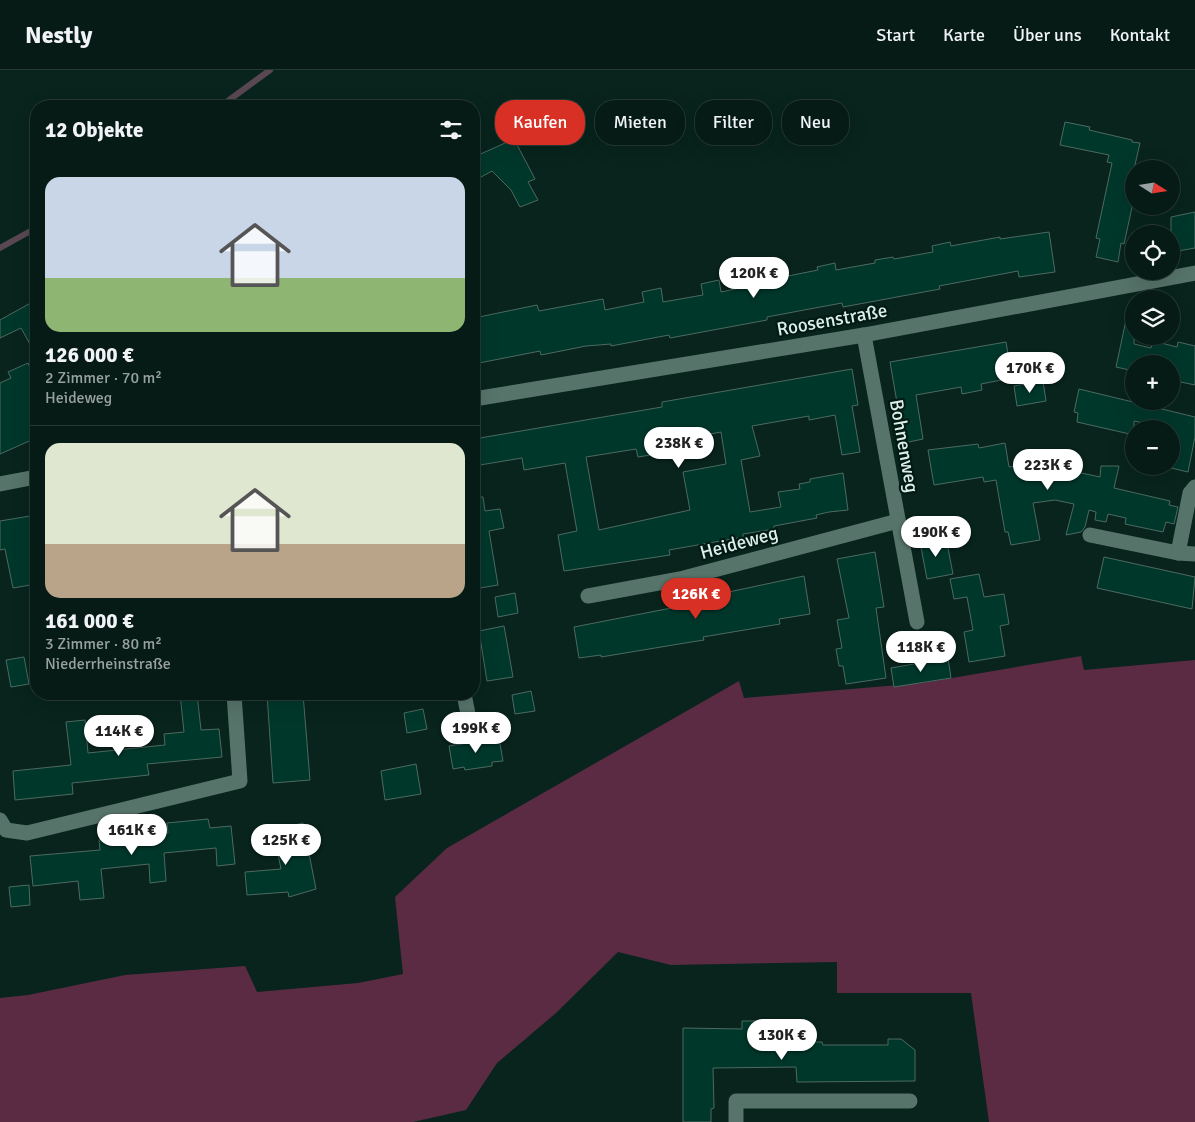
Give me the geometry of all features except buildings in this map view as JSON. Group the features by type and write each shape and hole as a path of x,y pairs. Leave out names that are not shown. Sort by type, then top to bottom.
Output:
{"street":[{"name":"Roosenstraße","path":"480,398 864,335 1195,273"},
{"name":"Bohnenweg","path":"864,335 917,622"},
{"path":"0,484 30,478"},
{"path":"1178,553 1190,493 1195,487"},
{"name":"Heideweg","path":"588,596 680,580 898,521"},
{"path":"1090,535 1178,553 1195,554"},
{"path":"0,820 6,830 27,833 240,781 234,700"},
{"path":"465,700 468,714"},
{"path":"736,1122 736,1101 910,1101"}],"shaded area":[{"path":"1081,656 1084,670 1195,660 1195,1122 989,1122 971,993 837,993 837,962 671,965 618,952 556,1013 497,1063 466,1110 413,1122 0,1122 0,998 28,995 125,975 245,966 257,992 358,983 403,974 395,897 447,848 739,681 744,698 923,683"}],"waterway":[{"path":"229,100 270,70"},
{"path":"0,248 30,231"}]}
